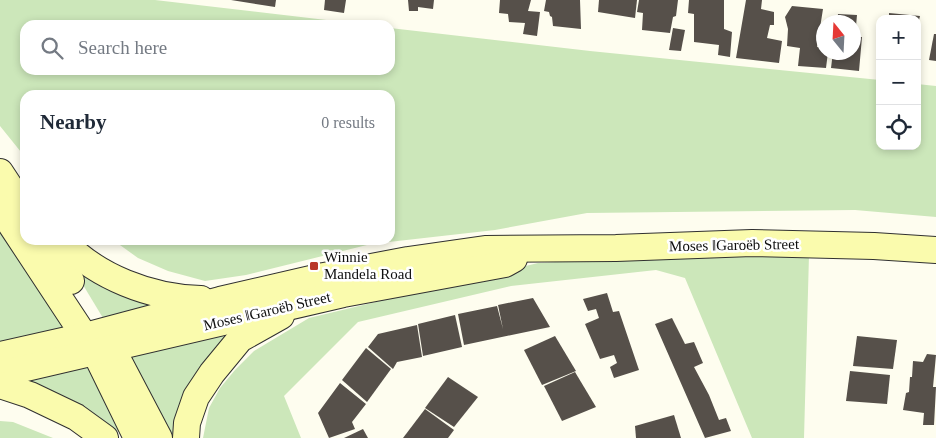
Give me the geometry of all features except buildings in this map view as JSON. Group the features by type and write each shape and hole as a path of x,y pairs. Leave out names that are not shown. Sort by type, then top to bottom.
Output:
{"main road":[{"path":"3,176 20,194"},
{"path":"3,176 20,202"},
{"path":"0,208 20,235"},
{"name":"Moses ǁGaroëb Street","path":"0,374 220,300 324,276 408,260 485,249 752,243 874,246 936,250"},
{"path":"27,245 98,342 159,438"},
{"path":"47,245 98,342 137,438"},
{"path":"68,245 96,268 125,283 161,294 190,299 220,300"},
{"name":"Moses ǁGaroëb Street","path":"0,355 205,325 343,294 505,264 532,249"},
{"path":"186,438 187,423 196,397 212,373 240,339 304,304"},
{"path":"0,385 30,396 76,417 105,438"}],"green space":[{"path":"0,0 155,0 326,20 20,20 20,75 395,75 395,29 590,51 876,80 876,150 921,150 921,84 936,86 936,217 855,210 587,213 495,230 395,241 395,90 20,90 20,151 0,126"},
{"path":"0,220 67,329 0,346"},
{"path":"120,245 367,245 246,275 205,281 168,271 138,258"},
{"path":"683,255 809,255 804,438 752,438 685,278 656,270 511,286 358,322 284,396 301,438 203,438 209,408 220,388 235,370 254,351 309,318 538,263"},
{"path":"68,260 160,306 106,323"},
{"path":"237,326 213,351 200,369 175,438 168,438 125,354"},
{"path":"86,364 127,438 113,428 12,379"},
{"path":"0,421 13,422 53,438 0,438"}],"place":[{"name":"Winnie Mandela Road","path":"314,266"}]}
